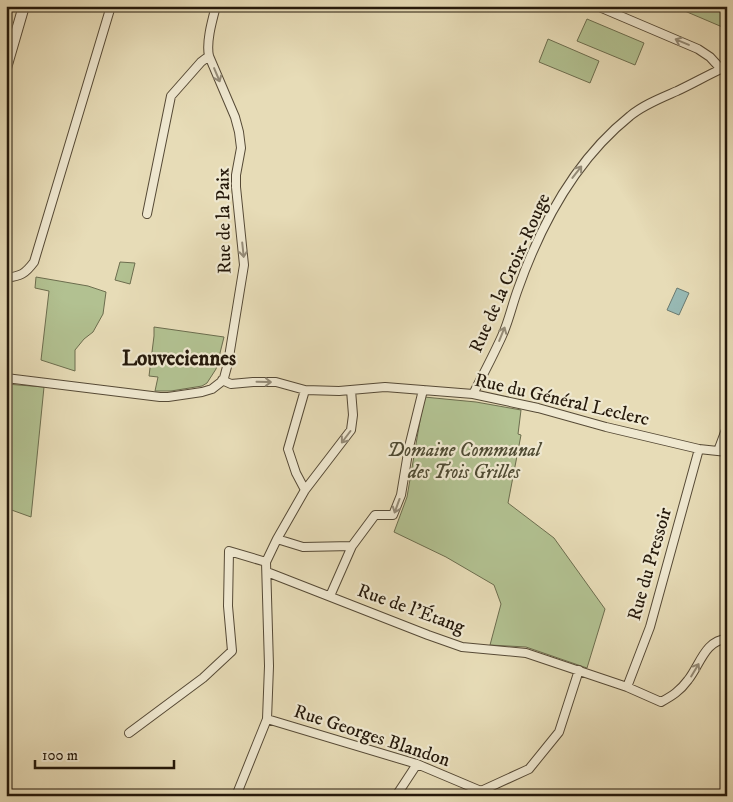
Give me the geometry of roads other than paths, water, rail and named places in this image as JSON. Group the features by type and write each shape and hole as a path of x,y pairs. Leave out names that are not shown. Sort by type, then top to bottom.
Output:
{"street":[{"path":"6,68 24,6"},
{"path":"6,278 19,276 28,271 34,262 111,6"},
{"path":"597,6 698,49 724,68"},
{"name":"Rue de la Paix","path":"214,8 207,50 240,132 241,148 236,175 236,187 244,265 227,369 222,380"},
{"path":"147,214 171,96 201,62 209,56"},
{"name":"Rue de la Croix-Rouge","path":"473,394 502,335 532,254 558,200 574,175 598,145 631,115 724,68"},
{"path":"6,378 160,397 205,392 215,388 222,380"},
{"name":"Rue du Général Leclerc","path":"222,380 231,384 276,382 305,390 351,390 385,387 473,394 538,408 606,427 699,449 727,452"},
{"path":"305,390 288,449 296,473 305,490"},
{"path":"236,796 266,719 269,666 266,562 277,538 305,490 351,430 353,415 351,390"},
{"path":"330,596 352,546 375,515 393,515 401,495 408,447 423,390"},
{"path":"718,451 727,427"},
{"name":"Rue du Pressoir","path":"627,687 650,627 699,449"},
{"path":"277,538 303,547 352,546"},
{"path":"129,733 203,678 232,651 228,606 229,551 266,562"},
{"name":"Rue de l'Étang","path":"267,572 462,647 522,652 627,687 661,702 676,694 689,680 707,649 713,643 727,639"},
{"name":"Rue Georges Blandon","path":"266,719 417,764 481,791 529,769 559,732 579,670"},
{"path":"396,796 417,764"}],"water":[{"path":"677,288 689,293 679,315 667,310"}],"district":[{"name":"Louveciennes","path":"179,359"}],"park label":[{"name":"Domaine Communal des Trois Grilles","path":"464,461"}]}
